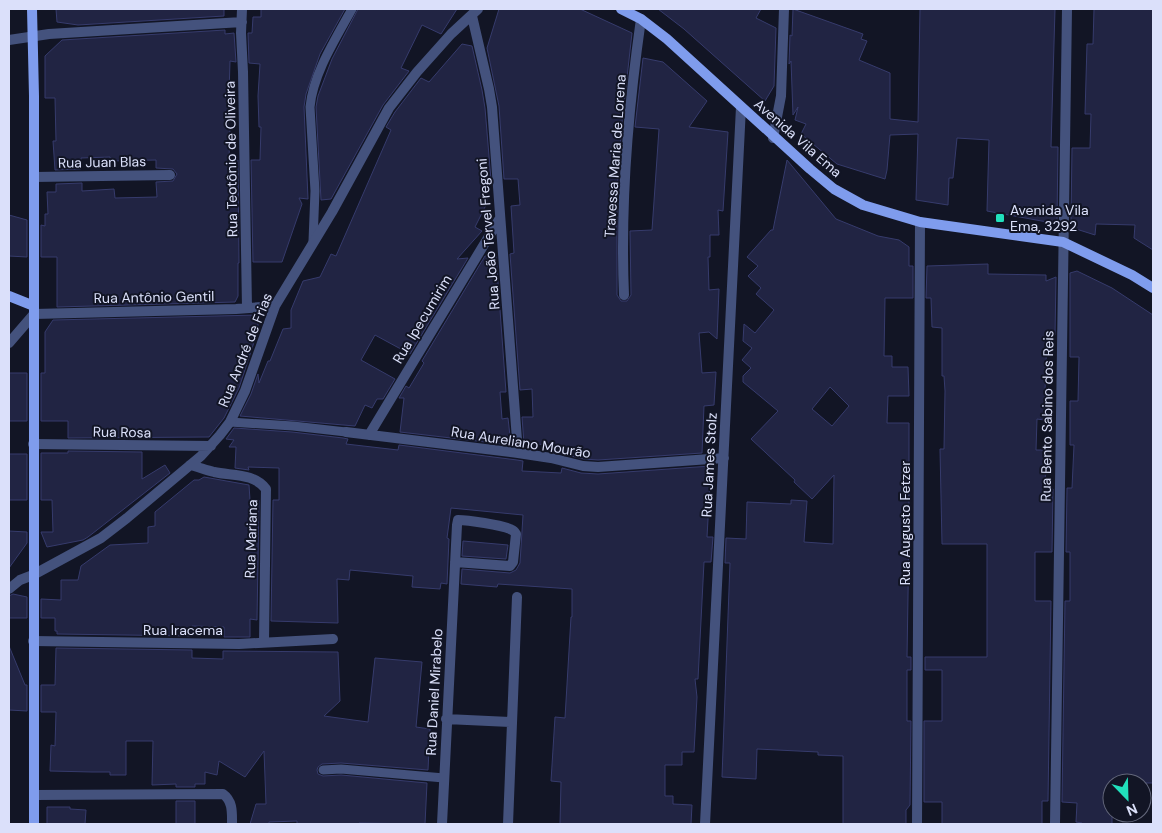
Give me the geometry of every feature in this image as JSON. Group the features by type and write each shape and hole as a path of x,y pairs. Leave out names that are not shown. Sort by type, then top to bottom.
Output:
{"main road":[{"path":"32,9 34,177 34,824"},
{"name":"Avenida Vila Ema","path":"621,9 641,19 667,39 773,138 834,189 863,205 920,222 1063,242 1132,275 1153,288"},
{"path":"9,296 34,310"}],"street":[{"name":"Rua Teotônio de Oliveira","path":"242,9 247,308"},
{"path":"773,138 781,96 784,9"},
{"name":"Rua Bento Sabino dos Reis","path":"1055,824 1067,9"},
{"name":"Rua André de Frias","path":"9,589 20,580 33,575 100,538 127,518 211,446 230,422 245,391 274,306 332,212 389,108 450,34 475,12"},
{"name":"Rua João Tervel Fregoni","path":"475,12 489,89 518,453"},
{"name":"Travessa Maria de Lorena","path":"624,295 623,233 625,180 634,68 641,19"},
{"path":"9,40 32,36 242,22"},
{"name":"Rua James Stolz","path":"705,824 741,107"},
{"name":"Rua Juan Blas","path":"34,177 170,175"},
{"name":"Rua Ipecumirim","path":"369,435 500,218"},
{"name":"Rua Augusto Fetzer","path":"917,824 920,222"},
{"name":"Rua Antônio Gentil","path":"34,310 247,308 274,306"},
{"path":"9,343 34,310"},
{"name":"Rua Aureliano Mourão","path":"346,432 518,453 551,458 583,466 598,467 724,458"},
{"name":"Rua Rosa","path":"33,444 211,446"},
{"name":"Rua Mariana","path":"190,465 215,472 250,477 257,480 266,489 264,642"},
{"name":"Rua Daniel Mirabelo","path":"442,824 446,719 458,520 507,528 516,534 513,562 510,566 456,562"},
{"path":"508,824 518,597"},
{"name":"Rua Iracema","path":"33,641 229,644 333,639"},
{"path":"446,719 512,722"},
{"path":"34,795 223,794 228,797 230,803 232,824"}],"lane":[{"path":"313,241 315,191 310,96 329,52 352,9"},
{"path":"230,422 346,432"},
{"path":"322,770 341,769 444,778"}],"building":[{"path":"56,9 224,9 224,16 78,25 57,22"},
{"path":"261,9 345,9 320,54 306,94 304,107 308,199 299,198 302,204 282,262 253,262 251,160 260,160 261,127 259,127 258,96 260,64 249,63 248,33 252,33 253,17 261,17"},
{"path":"358,9 457,9 441,34 422,25 401,68 409,71 383,105 331,199 321,200 316,107 318,96 332,59"},
{"path":"499,9 580,9 632,33 622,122 617,191 617,295 621,301 627,301 631,295 630,231 652,230 659,129 635,127 643,58 663,62 707,101 689,127 728,132 723,211 718,210 719,235 710,235 710,257 708,257 709,290 719,289 717,339 709,332 699,333 702,373 716,372 714,405 704,406 702,453 598,460 562,454 562,446 524,444 522,417 533,417 532,389 520,390 510,254 514,253 511,206 520,205 518,179 504,179 499,106 487,48"},
{"path":"658,9 761,9 756,18 776,28 774,86 765,101 684,29"},
{"path":"793,9 863,34 861,39 867,41 859,60 890,73 890,119 918,122 920,9 1055,9 1051,147 1058,147 1057,221 1047,222 987,211 989,140 957,138 953,178 949,178 948,205 916,200 918,134 890,135 885,179 837,164 801,134 806,124 795,120 798,107 793,115 791,61 789,64"},
{"path":"1094,9 1153,9 1153,250 1134,238 1135,225 1096,224 1095,235 1073,228 1074,220 1071,220 1072,148 1090,148 1091,114 1085,114 1087,44 1093,44"},
{"path":"225,30 225,34 234,33 236,62 230,61 228,127 230,127 229,159 238,160 239,263 238,296 235,302 57,307 57,257 41,257 41,225 45,226 45,214 48,214 47,192 56,192 56,184 82,183 82,191 114,189 115,198 157,197 156,182 173,181 177,174 173,169 156,168 156,160 110,161 110,157 81,158 81,169 55,170 53,141 56,141 55,98 45,98 45,56 62,40"},
{"path":"462,44 472,46 482,90 491,180 487,180 487,203 475,227 482,231 457,259 468,258 410,354 375,335 361,360 395,379 383,399 377,399 372,408 365,405 355,426 240,416 258,374 259,383 268,361 270,361 283,329 291,328 291,310 303,281 320,277 331,254 336,256 391,130 386,127 421,78 429,82"},
{"path":"787,160 836,219 878,236 899,240 909,247 909,266 913,266 913,298 885,298 884,356 892,356 892,367 908,367 909,396 888,396 887,423 909,423 907,657 911,657 911,670 907,670 907,721 911,721 910,805 906,810 906,824 843,824 843,756 818,755 818,752 757,749 756,779 722,777 730,563 725,563 726,538 746,539 747,502 791,504 791,500 807,501 804,542 833,544 834,475 812,499 794,482 795,480 751,439 778,411 743,382 743,376 751,368 742,360 752,348 743,341 744,324 755,333 774,310 756,294 761,288 748,276 758,266 747,257 773,230","holes":["830,387 849,406 832,426 812,409"]},
{"path":"9,215 27,220 27,257 9,256"},
{"path":"496,255 506,392 500,392 502,419 508,418 511,445 400,432 404,398 399,398 406,386 409,388 424,363 422,361 485,256"},
{"path":"988,264 988,274 1046,275 1046,281 1056,277 1055,335 1047,334 1044,420 1037,419 1036,450 1046,450 1045,490 1053,489 1052,552 1035,552 1035,601 1051,601 1048,801 1042,801 1042,824 942,824 942,802 924,802 924,721 942,721 942,670 925,670 925,657 987,657 987,544 942,544 940,449 944,449 945,391 944,376 942,376 942,328 932,327 931,298 926,298 927,266"},
{"path":"1077,271 1112,288 1153,315 1153,783 1152,773 1102,773 1102,823 1112,824 1082,824 1076,822 1077,803 1062,802 1065,601 1070,601 1070,552 1066,552 1067,488 1072,488 1074,445 1070,445 1070,401 1078,401 1079,357 1070,357 1070,273"},
{"path":"258,315 258,330 239,388 224,418 209,437 68,438 68,421 41,421 41,373 45,373 45,332 53,320"},
{"path":"9,373 27,373 27,421 9,421"},
{"path":"234,428 343,438 348,439 346,444 398,450 399,445 517,460 523,461 522,471 561,473 562,468 581,473 598,474 711,466 707,537 713,537 711,562 704,562 698,679 695,679 697,697 694,752 682,752 682,765 665,765 665,796 673,796 673,804 692,805 691,824 560,824 561,782 551,781 555,717 565,718 572,617 572,589 498,584 497,587 461,584 462,569 510,573 516,570 520,563 523,515 451,508 447,538 449,539 447,584 441,583 440,589 412,587 413,576 350,570 349,580 337,579 338,623 271,621 273,500 279,500 279,468 248,467 249,470 235,468 236,447 229,447 234,440 226,439"},
{"path":"68,451 142,452 142,479 165,465 170,473 88,537 83,540 47,547 41,532 53,532 52,500 41,500 41,453 68,453"},
{"path":"9,454 27,454 27,500 9,500"},
{"path":"204,477 249,485 250,500 259,500 257,620 250,619 250,637 224,637 224,627 192,626 192,636 57,634 57,631 55,631 55,618 41,618 41,599 61,600 61,580 78,580 81,566 110,545 148,543 148,527 155,526 155,512 194,480"},
{"path":"9,531 27,532 27,543 9,568"},
{"path":"463,541 508,545 506,559 462,556"},
{"path":"13,594 27,597 27,618 9,618 9,596"},
{"path":"9,646 25,685 27,685 27,711 9,710"},
{"path":"56,648 192,650 192,658 223,659 223,651 338,652 340,701 324,716 368,722 375,658 422,662 416,727 430,729 428,770 341,763 322,764 317,770 318,774 323,776 341,775 427,783 425,824 297,824 297,821 250,824 256,804 266,804 264,751 245,777 219,761 217,775 205,772 205,784 195,784 195,787 176,787 176,784 152,785 153,741 126,741 126,775 110,775 110,772 50,771 51,745 55,746 56,712 41,712 41,685 55,685"},
{"path":"176,801 195,801 195,824 176,824"},
{"path":"47,807 70,807 70,809 86,810 85,824 47,824"}],"place":[{"name":"Avenida Vila Ema, 3292","path":"1000,218"}]}
